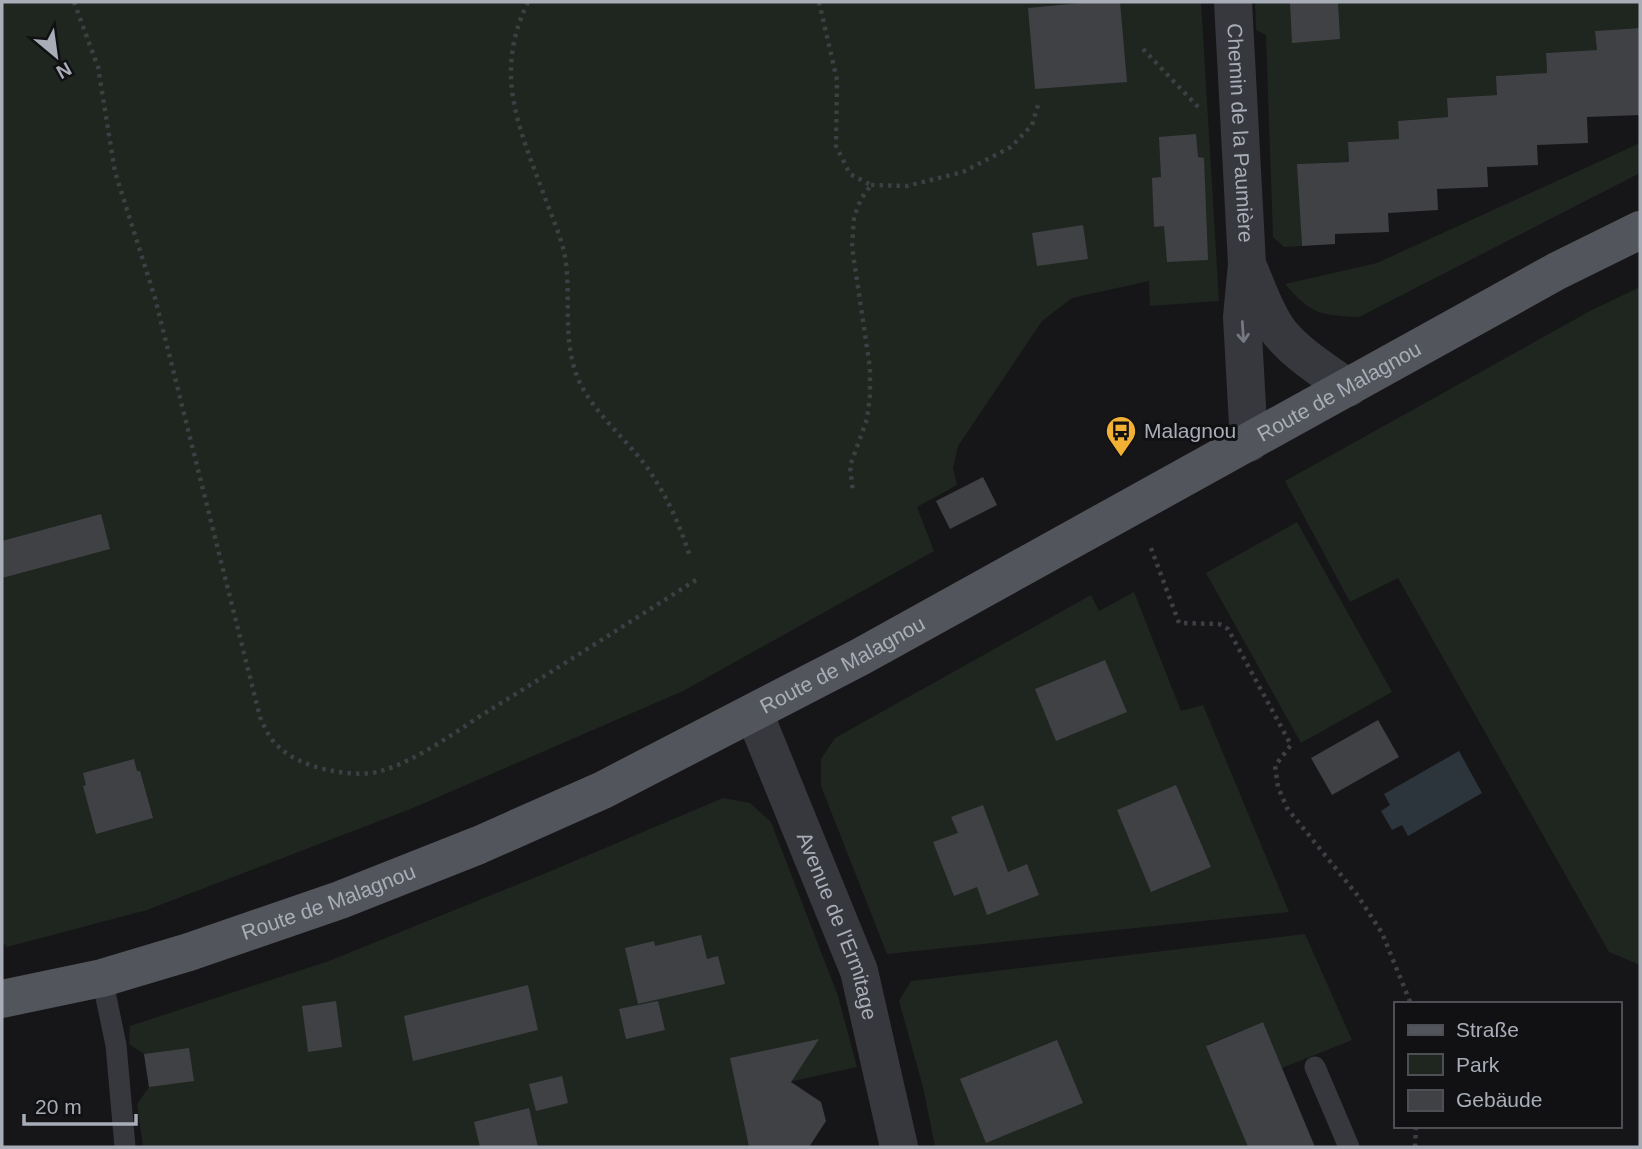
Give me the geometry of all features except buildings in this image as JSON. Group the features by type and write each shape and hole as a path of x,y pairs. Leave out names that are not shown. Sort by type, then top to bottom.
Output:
{"main road":[{"name":"Route de Malagnou","path":"2,999 102,978 189,952 340,900 479,845 603,790 754,713 1249,443 1557,271 1640,230"}],"street":[{"name":"Chemin de la Paumière","path":"1233,2 1247,264 1242,317 1249,443"},
{"name":"Chemin de la Paumière","path":"1247,264 1267,312 1279,332 1294,347 1348,388"},
{"name":"Avenue de l'Ermitage","path":"754,713 859,971 899,1147"}],"lane":[{"path":"102,978 116,1045 125,1147"},
{"path":"1315,1066 1349,1147"}],"path":[{"path":"74,2 98,67 115,172 155,298 260,717 280,749 297,760 326,770 365,773 390,767 455,732 696,580"},
{"path":"528,2 520,18 510,56 512,95 526,146 564,251 569,340 575,371 591,399 657,483 682,530 690,557"},
{"path":"819,2 837,80 836,146 850,174 871,185 907,186 963,172 1011,147 1032,125 1038,105"},
{"path":"1143,49 1201,110 1209,110"},
{"path":"853,493 850,466 867,419 870,368 852,247 854,217 871,185"},
{"path":"1151,548 1179,623 1219,624 1228,629 1291,745 1275,766 1278,787 1287,808 1364,905 1382,933 1410,1002"},
{"path":"1415,1147 1416,1128"}],"green space":[{"path":"2,2 1201,2 1219,301 1150,306 1149,281 1072,298 1042,321 958,446 953,468 957,485 917,507 934,551 683,691 413,808 147,910 7,947 2,942"},
{"path":"1255,2 1640,2 1640,28 1596,31 1597,50 1546,53 1547,73 1497,76 1497,95 1447,98 1448,117 1398,121 1399,139 1348,142 1349,162 1298,164 1302,246 1284,247 1273,237 1266,35 1256,30"},
{"path":"1640,143 1640,173 1359,317 1326,314 1310,308 1285,284 1377,263"},
{"path":"1640,287 1640,965 1609,952 1398,578 1350,602 1285,481 1590,311"},
{"path":"1297,522 1392,692 1301,743 1206,573"},
{"path":"1134,592 1181,711 1203,705 1289,912 887,954 821,786 821,759 835,738 1091,595 1099,611"},
{"path":"723,798 750,803 771,822 838,996 857,1067 738,1093 749,1147 143,1147 137,1104 149,1087 144,1054 129,1044 130,1026 329,961"},
{"path":"1305,934 1352,1040 1282,1068 1263,1022 1207,1045 1248,1147 935,1147 923,1087 899,1001 911,981"}],"shaded area":[{"path":"1459,751 1482,793 1408,836 1402,825 1392,830 1381,811 1390,805 1384,794"}],"place":[{"name":"Malagnou","path":"1121,458"}]}
